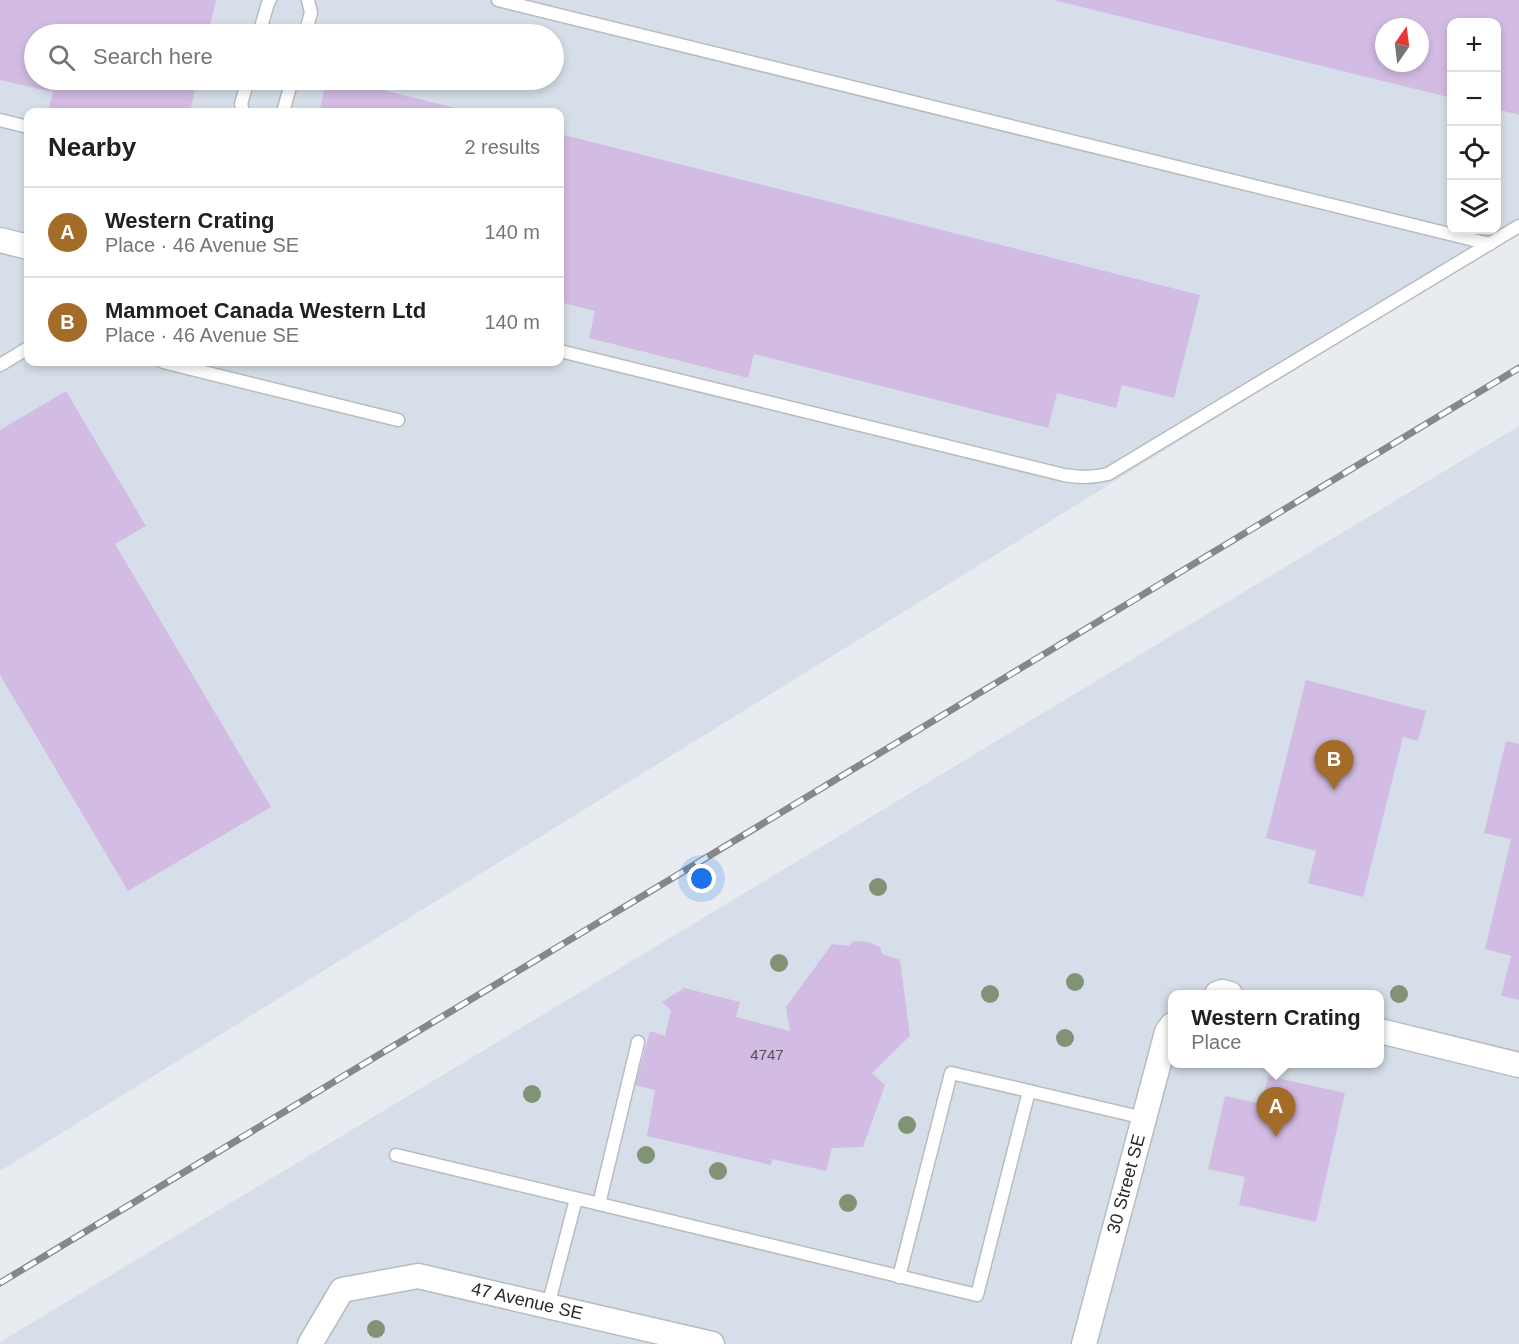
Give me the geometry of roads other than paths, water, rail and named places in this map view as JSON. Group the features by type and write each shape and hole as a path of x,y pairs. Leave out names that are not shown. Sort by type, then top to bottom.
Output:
{"street":[{"path":"0,240 24,246"},
{"name":"30 Street SE","path":"1084,1344 1168,1031"},
{"path":"1384,1032 1519,1065"},
{"name":"47 Avenue SE","path":"310,1344 342,1290 418,1276 712,1344"}],"lane":[{"path":"262,24 270,0"},
{"path":"308,0 311,13 308,24"},
{"path":"498,0 1490,244"},
{"path":"242,108 245,90"},
{"path":"284,108 289,90"},
{"path":"0,120 24,126"},
{"path":"564,352 1052,472 1089,478 1108,474 1519,226"},
{"path":"0,365 24,350"},
{"path":"179,366 398,420"},
{"path":"599,1204 638,1042"},
{"path":"899,1277 951,1073 1144,1118"},
{"path":"396,1155 977,1295 1029,1091"},
{"path":"548,1306 576,1198"}],"railway":[{"path":"0,1283 1519,368"}],"place":[{"name":"Mammoet Canada Western Ltd","path":"1334,790"},
{"name":"Western Crating","path":"1276,1137"}]}
